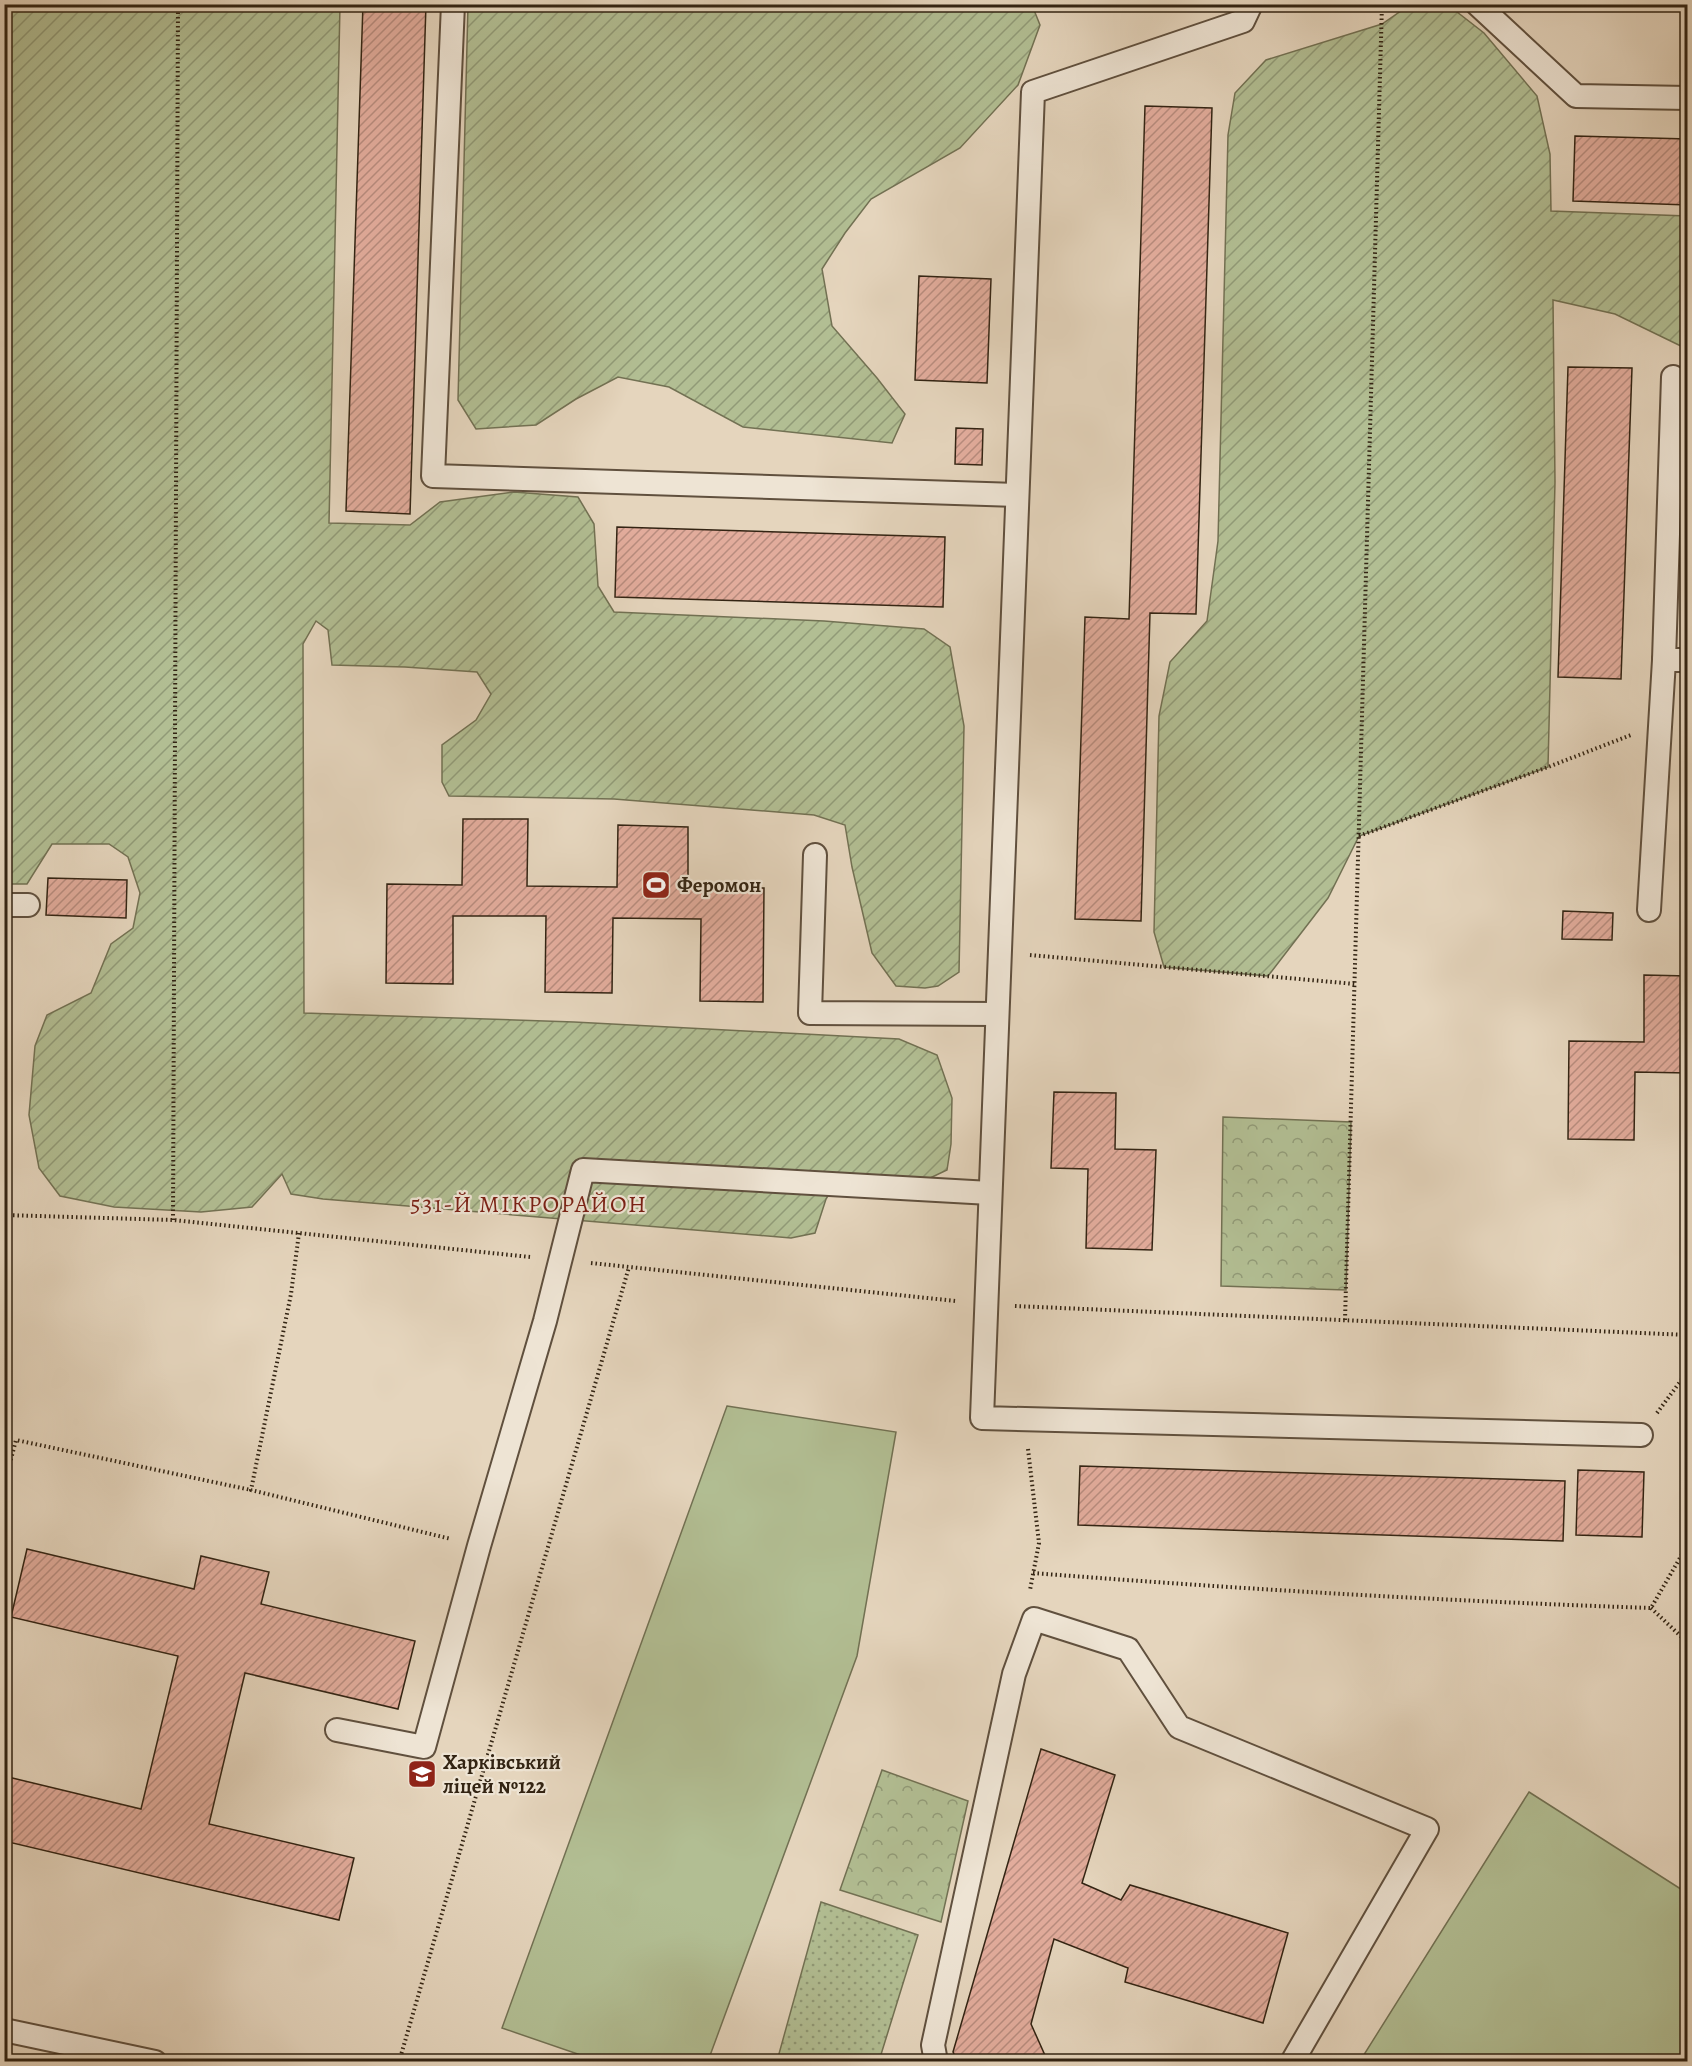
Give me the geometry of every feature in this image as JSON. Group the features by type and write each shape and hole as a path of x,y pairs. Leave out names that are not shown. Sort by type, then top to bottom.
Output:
{"lane":[{"path":"453,4 433,476 1017,495"},
{"path":"1251,4 1243,21 1033,92 982,1418 1641,1435"},
{"path":"1477,4 1576,96 1688,98"},
{"path":"1649,910 1664,660 1673,377"},
{"path":"1664,660 1688,660"},
{"path":"815,855 810,1013 997,1014"},
{"path":"4,905 28,905"},
{"path":"337,1730 424,1748 479,1546 545,1321 583,1170 990,1193"},
{"path":"936,2061 933,2045 1014,1674 1035,1619 1128,1649 1179,1727 1427,1829 1292,2061"},
{"path":"4,2030 155,2061"}],"path":[{"path":"173,1220 178,4"},
{"path":"1345,1320 1382,4"},
{"path":"1359,836 1660,724"},
{"path":"1000,953 1355,984"},
{"path":"4,1215 173,1220 986,1304 1688,1335"},
{"path":"251,1490 291,1294 299,1233"},
{"path":"399,2061 629,1267"},
{"path":"1641,1435 1688,1371"},
{"path":"1025,1419 1039,1543 1026,1612 1035,1619"},
{"path":"4,1486 16,1440 251,1490 479,1546"},
{"path":"1651,1608 1688,1544"},
{"path":"1033,1574 1250,1590 1484,1603 1651,1608 1688,1643"}],"green space":[{"path":"1411,4 1448,5 1484,33 1537,96 1550,154 1551,211 1687,216 1687,349 1615,314 1553,300 1555,482 1548,767 1359,836 1328,898 1268,976 1164,967 1154,932 1159,716 1170,662 1207,621 1218,541 1228,135 1235,93 1266,60 1382,24"},
{"path":"6,5 340,5 329,523 410,525 440,502 514,492 578,497 594,524 598,586 614,612 824,621 924,629 950,647 964,726 959,972 938,986 925,988 896,986 872,953 852,867 845,825 814,815 614,799 449,796 442,782 442,745 476,720 491,694 477,672 332,665 328,630 316,621 303,644 304,1013 574,1022 899,1039 937,1055 952,1098 951,1144 947,1170 928,1179 840,1176 826,1199 815,1233 791,1238 323,1199 291,1194 282,1174 252,1207 201,1212 114,1207 60,1196 39,1168 29,1115 35,1046 47,1015 91,993 111,944 133,928 140,893 128,857 109,844 52,844 27,884 5,884"},
{"path":"468,5 1032,5 1040,25 1018,85 960,148 871,199 845,233 822,269 832,326 905,414 892,443 743,427 669,387 618,377 576,399 536,425 476,429 458,400"},
{"path":"1687,427 1687,558 1683,556 1681,486"},
{"path":"1223,1117 1351,1122 1346,1290 1221,1286"},
{"path":"727,1406 896,1432 857,1656 708,2061 598,2061 502,2028"},
{"path":"882,1770 968,1801 941,1922 840,1890"},
{"path":"1529,1792 1687,1893 1687,2061 1360,2061"},
{"path":"821,1902 918,1935 879,2061 777,2061"}],"building":[{"path":"363,4 426,4 410,514 346,511"},
{"path":"1145,106 1212,108 1196,614 1150,613 1141,921 1075,919 1085,617 1129,619"},
{"path":"1575,136 1688,139 1688,205 1573,201"},
{"path":"919,276 991,279 987,383 915,380"},
{"path":"1568,367 1632,368 1621,679 1558,677"},
{"path":"956,428 983,429 982,465 955,464"},
{"path":"617,527 945,537 943,607 615,597"},
{"path":"463,819 528,819 527,886 617,887 618,825 688,827 688,888 764,888 763,1002 700,1001 701,919 613,918 612,993 545,992 546,916 453,916 453,984 386,983 387,884 462,885"},
{"path":"48,878 127,880 126,918 46,915"},
{"path":"1563,911 1613,913 1612,940 1562,939"},
{"path":"1644,975 1688,976 1688,1073 1635,1072 1634,1140 1568,1139 1569,1041 1644,1042"},
{"path":"1054,1092 1116,1093 1115,1149 1156,1150 1152,1250 1086,1248 1088,1169 1051,1168"},
{"path":"1080,1466 1565,1481 1563,1541 1078,1525"},
{"path":"1578,1470 1644,1472 1642,1537 1576,1535"},
{"path":"27,1549 194,1589 201,1556 269,1572 261,1604 415,1641 398,1709 245,1673 209,1824 354,1858 339,1920 4,1841 4,1776 141,1809 178,1656 11,1617"},
{"path":"1041,1749 1115,1775 1082,1883 1121,1900 1130,1885 1288,1933 1263,2023 1125,1982 1128,1968 1054,1939 1031,2024 1048,2062 958,2062 953,2052"}],"place":[{"name":"Феромон","path":"656,885"},
{"name":"Харківський ліцей №122","path":"422,1774"}],"district":[{"name":"531-Й МІКРОРАЙОН","path":"529,1204"}]}
